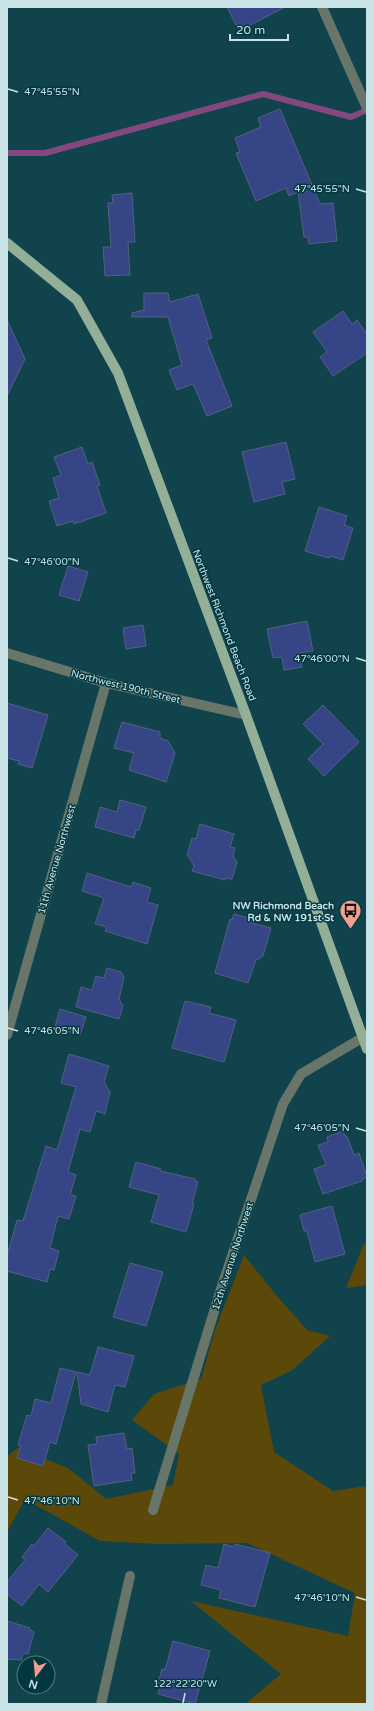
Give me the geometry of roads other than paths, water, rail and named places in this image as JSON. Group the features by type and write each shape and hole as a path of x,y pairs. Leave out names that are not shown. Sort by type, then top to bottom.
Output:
{"main road":[{"name":"Northwest Richmond Beach Road","path":"7,243 77,300 118,373 365,1036 367,1049"}],"street":[{"path":"322,7 367,108"},
{"name":"Northwest 190th Street","path":"7,653 106,683 246,715"},
{"name":"11th Avenue Northwest","path":"7,1035 106,683"},
{"name":"12th Avenue Northwest","path":"153,1510 221,1289 283,1104 301,1074 365,1036"},
{"path":"102,1704 130,1576"}],"waterway":[{"path":"7,153 45,153 263,94 351,117 367,110"}],"place":[{"name":"NW Richmond Beach Rd & NW 191st St","path":"350,930"}]}
